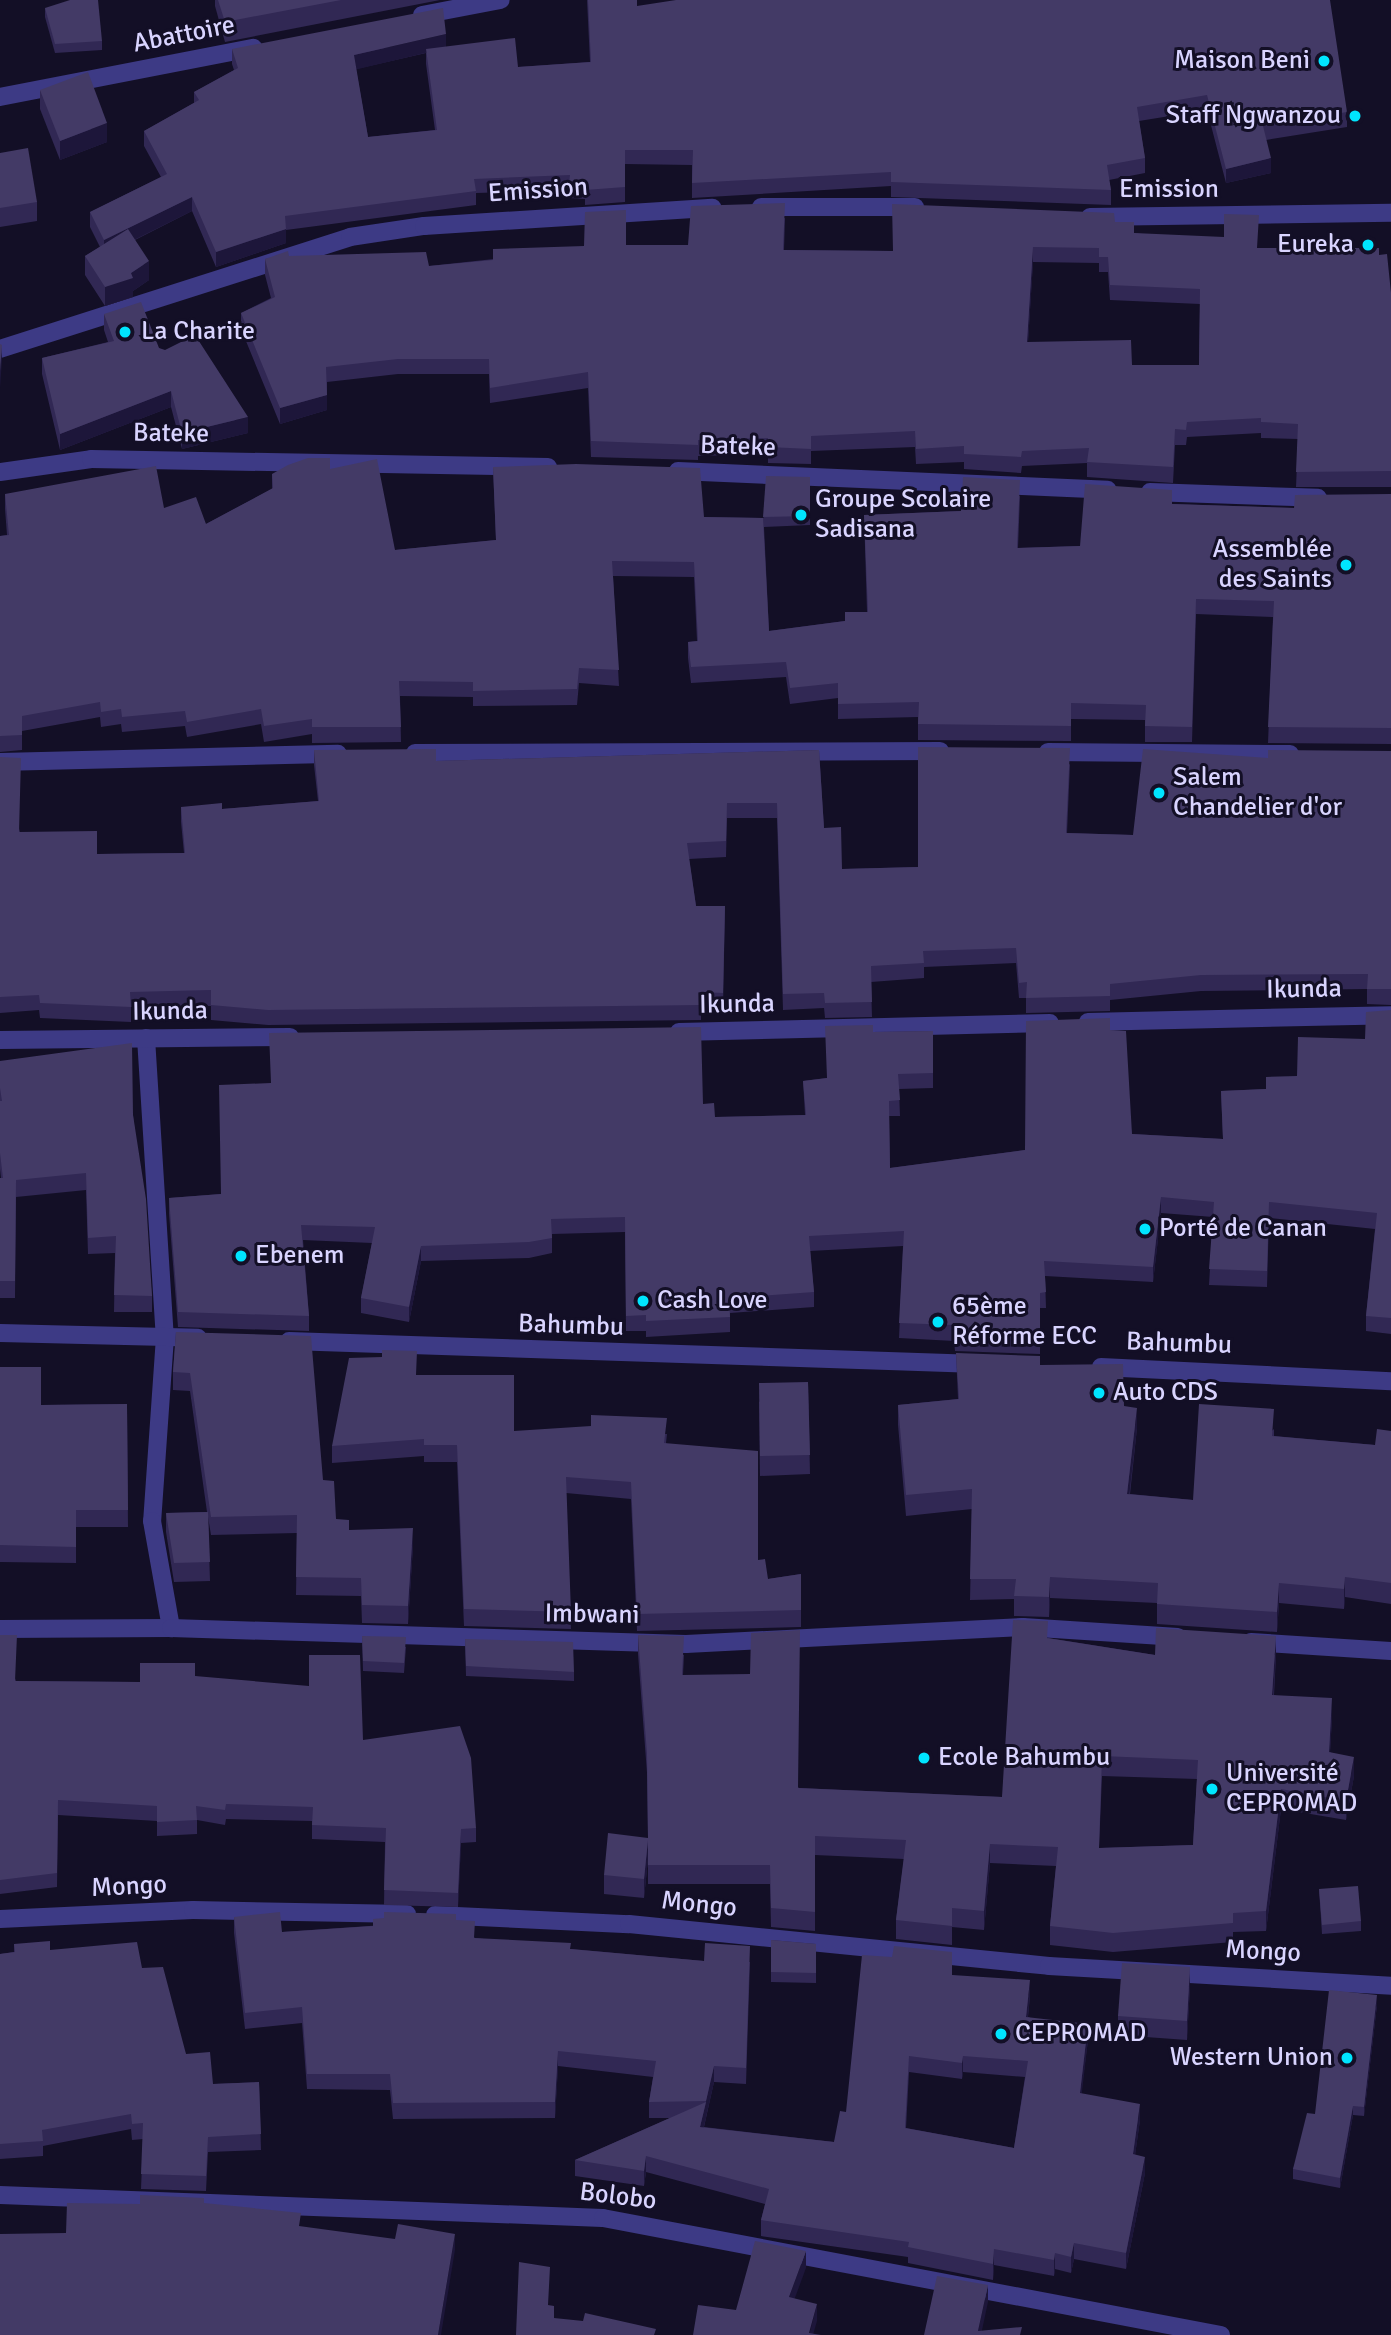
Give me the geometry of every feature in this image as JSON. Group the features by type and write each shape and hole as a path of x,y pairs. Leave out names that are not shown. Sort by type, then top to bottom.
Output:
{"street":[{"path":"405,18 491,1"},
{"name":"Abattoire","path":"0,97 270,44"},
{"name":"Emission","path":"0,349 350,237 437,225 737,208 940,208"},
{"name":"Emission","path":"1076,217 1391,213"},
{"name":"Bateke","path":"0,472 91,458 563,467"},
{"name":"Bateke","path":"659,470 972,481 1252,499 1335,498"},
{"path":"397,753 954,751"},
{"path":"1022,752 1308,754"},
{"path":"0,762 355,754"},
{"name":"Ikunda","path":"664,1033 1391,1015"},
{"name":"Ikunda","path":"0,1040 310,1037"},
{"path":"146,1038 165,1337 152,1521 171,1628"},
{"path":"0,1334 220,1339"},
{"name":"Bahumbu","path":"276,1341 993,1364"},
{"name":"Bahumbu","path":"1076,1367 1391,1381"},
{"name":"Imbwani","path":"0,1629 171,1628 686,1644 1023,1627 1200,1639"},
{"path":"1227,1641 1391,1651"},
{"name":"Mongo","path":"0,1919 193,1910 577,1922 1049,1966 1391,1986"},
{"name":"Bolobo","path":"0,2195 603,2218 1221,2335"}],"building":[{"path":"70,0 98,0 102,41 55,44 45,8"},
{"path":"218,0 341,0 225,22"},
{"path":"588,0 637,0 637,6 676,0 1330,0 1347,112 1263,126 1271,158 1226,169 1207,95 1137,107 1145,158 1107,165 1111,190 891,182 891,172 692,183 693,150 625,150 625,187 585,190 585,184 569,184 570,175 474,179 476,191 285,216 286,229 216,252 192,197 104,240 90,212 167,174 144,131 199,100 194,92 238,68 232,49 443,8 446,34 354,55 368,137 437,130 426,49 515,38 518,67 591,62"},
{"path":"88,72 107,123 60,141 40,90"},
{"path":"28,148 37,202 0,208 0,153"},
{"path":"785,203 783,250 893,251 892,204 1114,213 1115,222 1134,222 1134,233 1224,237 1224,214 1259,215 1257,248 1379,248 1379,255 1387,254 1391,293 1391,471 1296,472 1298,424 1261,422 1261,418 1187,422 1186,430 1175,429 1173,467 1087,462 1089,448 1022,451 1021,457 964,454 964,446 916,449 915,431 811,436 811,449 768,447 768,438 698,440 698,445 591,441 588,372 490,388 489,359 398,359 326,367 327,395 280,408 241,313 275,297 265,259 288,251 289,256 426,252 429,266 493,260 493,249 584,246 585,212 626,210 626,245 688,245 691,206","holes":["1033,247 1099,248 1099,257 1108,257 1110,285 1200,289 1199,365 1132,365 1131,340 1027,342"]},
{"path":"128,229 149,261 131,273 133,278 105,287 85,256"},
{"path":"141,302 159,348 165,350 195,335 248,417 182,433 171,391 60,434 42,358 114,341 104,314"},
{"path":"308,458 330,458 330,469 377,459 395,550 496,540 493,467 576,464 700,468 704,517 763,518 769,631 845,621 845,612 868,612 864,515 961,511 963,477 1020,480 1017,548 1080,546 1085,484 1172,490 1172,504 1294,508 1295,495 1391,494 1391,728 1268,727 1274,601 1196,599 1192,727 1145,726 1146,705 1071,703 1071,726 918,724 919,702 838,704 838,683 790,688 786,662 691,667 688,642 698,641 694,562 612,561 619,670 579,668 577,689 473,691 473,682 399,681 401,727 312,727 312,719 264,726 261,709 187,722 185,711 122,717 121,709 101,712 100,702 22,716 22,735 0,736 0,536 9,535 5,494 156,466 164,508 196,497 206,524 273,488 272,474"},
{"path":"766,476 810,477 810,516 763,517"},
{"path":"918,747 1070,748 1066,833 1133,835 1143,749 1268,758 1268,750 1391,751 1391,989 1367,989 1368,974 1201,975 1110,984 1110,996 1026,998 1027,982 1019,983 1016,948 923,951 924,963 871,966 872,1002 825,1003 824,993 783,994 777,803 727,803 726,841 687,843 696,906 725,906 723,993 700,992 701,1005 268,1010 211,1005 211,990 130,992 131,1007 40,1003 39,995 0,997 0,757 21,758 19,832 97,831 97,854 185,853 181,807 222,803 222,809 319,801 314,750 436,749 436,761 819,750 824,828 841,827 842,869 918,867"},
{"path":"1391,1010 1391,1318 1366,1316 1377,1213 1269,1202 1267,1271 1209,1269 1214,1202 1161,1197 1153,1267 1044,1261 1046,1292 1040,1293 1040,1338 955,1336 954,1325 899,1323 904,1231 809,1236 814,1292 729,1298 730,1317 646,1321 646,1315 626,1316 625,1217 551,1219 552,1238 529,1242 421,1246 409,1307 361,1298 375,1227 301,1225 309,1316 178,1312 169,1198 221,1194 219,1085 271,1083 269,1033 701,1027 703,1104 714,1103 715,1117 806,1115 803,1081 827,1078 825,1026 873,1025 873,1032 933,1031 933,1073 898,1074 900,1100 889,1101 890,1168 1025,1150 1026,1021 1110,1018 1110,1030 1126,1031 1132,1134 1223,1139 1221,1091 1266,1089 1266,1077 1297,1076 1298,1037 1365,1039 1366,1012"},
{"path":"132,1043 133,1115 146,1199 152,1296 114,1295 116,1236 88,1238 86,1173 16,1180 15,1281 0,1281 0,1178 3,1178 0,1153 0,1061"},
{"path":"176,1332 311,1336 323,1480 334,1481 336,1519 349,1520 349,1530 413,1528 408,1606 362,1605 361,1578 296,1577 297,1515 211,1517 190,1373 173,1372"},
{"path":"382,1350 417,1351 416,1375 514,1375 514,1431 591,1426 591,1415 667,1418 664,1443 758,1451 758,1560 765,1559 768,1579 801,1574 801,1610 637,1614 631,1482 566,1477 571,1612 464,1609 457,1445 424,1445 424,1439 332,1446 349,1358 382,1357"},
{"path":"956,1353 1040,1356 1040,1365 1123,1364 1124,1406 1137,1408 1127,1494 1193,1500 1199,1404 1274,1409 1272,1436 1375,1445 1377,1429 1391,1431 1391,1583 1345,1577 1344,1589 1279,1583 1277,1612 1157,1604 1158,1583 1050,1577 1049,1597 1014,1596 1016,1579 970,1579 972,1489 906,1495 898,1405 959,1399"},
{"path":"0,1367 41,1367 41,1405 127,1404 128,1510 76,1510 76,1547 0,1545"},
{"path":"808,1382 810,1455 760,1456 759,1383"},
{"path":"208,1512 210,1562 174,1563 166,1513"},
{"path":"1013,1620 1048,1621 1047,1638 1155,1655 1156,1628 1276,1636 1272,1695 1332,1698 1329,1752 1354,1757 1346,1801 1281,1789 1266,1911 1233,1913 1233,1923 1113,1933 1050,1926 1058,1847 990,1844 984,1911 952,1908 952,1926 896,1920 906,1840 815,1836 815,1912 771,1908 770,1865 648,1865 648,1840 644,1879 604,1875 608,1833 648,1838 647,1754 638,1635 684,1636 682,1675 750,1674 751,1633 800,1630 798,1788 1002,1797","holes":["1102,1756 1198,1760 1193,1845 1099,1848"]},
{"path":"0,1635 17,1635 15,1681 140,1682 140,1663 195,1663 195,1676 309,1686 309,1655 360,1655 363,1740 460,1726 471,1758 476,1828 461,1829 458,1893 384,1890 386,1828 312,1825 313,1807 226,1804 225,1810 196,1806 197,1820 157,1822 157,1806 58,1800 57,1873 0,1880"},
{"path":"362,1636 406,1637 404,1663 363,1661"},
{"path":"465,1639 573,1642 574,1672 466,1666"},
{"path":"1358,1886 1361,1921 1322,1925 1319,1889"},
{"path":"280,1912 282,1932 373,1926 373,1919 384,1918 384,1912 456,1914 456,1920 475,1921 474,1938 571,1943 570,1949 704,1961 705,1943 750,1946 746,2068 714,2066 706,2101 649,2102 656,2061 558,2051 555,2102 393,2103 390,2074 307,2074 302,2007 245,2013 234,1917"},
{"path":"771,1940 816,1944 816,1973 771,1972"},
{"path":"50,1941 50,1950 137,1942 142,1968 163,1967 186,2054 210,2052 213,2084 259,2082 261,2134 208,2137 206,2176 141,2174 143,2123 132,2124 131,2114 42,2130 43,2141 0,2144 0,1954 15,1952 14,1944"},
{"path":"894,1946 952,1952 952,1975 1030,1980 1026,2017 1088,2024 1080,2093 1140,2104 1133,2154 1145,2157 1126,2253 1074,2243 1071,2257 1055,2253 1054,2260 994,2249 993,2264 908,2247 909,2242 761,2220 769,2189 646,2156 644,2171 575,2160 706,2102 700,2127 834,2142 840,2111 846,2112 862,1955 892,1957","holes":["909,2056 962,2063 963,2056 1028,2061 1014,2148 905,2128"]},
{"path":"1122,1963 1190,1967 1187,2021 1118,2016"},
{"name":"Western Union","path":"1329,1990 1377,1995 1364,2107 1353,2106 1340,2178 1293,2169 1307,2113 1315,2114"},
{"path":"140,2195 204,2198 204,2203 301,2213 299,2226 395,2239 398,2224 455,2234 438,2335 0,2335 0,2234 66,2233 67,2203 140,2204"},
{"path":"755,2241 806,2251 789,2297 817,2304 809,2333 821,2335 693,2335 698,2305 736,2310"},
{"path":"519,2262 550,2267 548,2305 554,2306 554,2318 583,2321 585,2313 656,2329 654,2335 516,2335"},
{"path":"937,2276 988,2285 978,2331 1022,2327 1020,2335 924,2335"}],"place":[{"name":"Maison Beni","path":"1324,61"},
{"name":"Staff Ngwanzou","path":"1355,116"},
{"name":"Eureka","path":"1368,245"},
{"name":"La Charite","path":"125,332"},
{"name":"Groupe Scolaire Sadisana","path":"801,515"},
{"name":"Assemblée des Saints","path":"1346,565"},
{"name":"Salem Chandelier d'or","path":"1159,793"},
{"name":"Porté de Canan","path":"1145,1229"},
{"name":"Ebenem","path":"241,1256"},
{"name":"Cash Love","path":"643,1301"},
{"name":"65ème Réforme ECC","path":"938,1322"},
{"name":"Auto CDS","path":"1099,1393"},
{"name":"Ecole Bahumbu","path":"924,1758"},
{"name":"Université CEPROMAD","path":"1212,1789"},
{"name":"CEPROMAD","path":"1001,2034"},
{"name":"Western Union","path":"1347,2058"}]}
